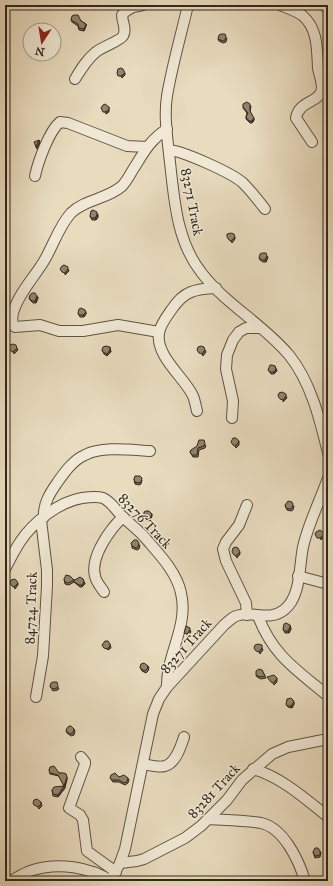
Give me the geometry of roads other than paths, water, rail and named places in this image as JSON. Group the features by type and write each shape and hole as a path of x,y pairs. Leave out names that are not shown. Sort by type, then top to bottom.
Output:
{"street":[{"path":"75,79 90,57 107,45 121,39 124,35 125,30 122,14 143,5"},
{"name":"83271 Track","path":"188,5 167,98 166,114 174,196 181,232 190,256 202,274 288,355 301,373 316,408 328,453"},
{"path":"280,5 302,16 314,32 316,40 318,69 322,87 321,92 319,96 299,109 296,118 312,142"},
{"path":"36,176 42,154 55,128 60,122 68,123 127,146 147,147"},
{"path":"159,332 118,325 83,331 59,331 40,325 16,327 12,321 16,304 44,262 71,213 84,204 120,187 127,179 147,147 158,135 167,129"},
{"path":"169,150 184,153 238,179 249,189 265,209"},
{"path":"197,411 193,396 170,365 161,348 159,342 159,332 176,303 184,295 194,290 216,288"},
{"path":"232,418 233,401 226,369 227,355 235,336 242,330 246,328 260,328"},
{"path":"42,518 45,504 54,488 72,465 85,455 104,450 150,451"},
{"name":"83271 Track","path":"114,874 128,834 153,714 159,699 167,688 224,625 237,616 272,616 283,611 288,606 295,594 305,540 328,478"},
{"name":"83276 Track","path":"5,569 20,541 42,518 60,505 75,499 96,497 108,501 143,535 164,561 178,583 182,593 182,621 170,661 167,688"},
{"path":"246,505 239,525 226,542 223,549 226,561 246,603 247,615"},
{"path":"104,592 95,576 96,559 102,545 112,529 123,517"},
{"name":"84724 Track","path":"36,697 44,656 47,586 42,518"},
{"path":"298,576 328,584"},
{"path":"258,616 264,631 276,651 297,671 328,696"},
{"path":"143,764 165,766 170,763 180,748 184,737"},
{"name":"83281 Track","path":"114,874 185,838 208,819 254,769 272,754 299,744 328,739"},
{"path":"81,757 85,764 69,808 80,815 84,820 85,843 87,851 114,874"},
{"path":"254,769 278,781 314,805 328,817"},
{"path":"208,819 261,823 276,830 292,851 305,881"},
{"path":"11,881 33,870 57,866 73,867 114,874"}],"waterway":[{"path":"326,5 328,9"}]}
